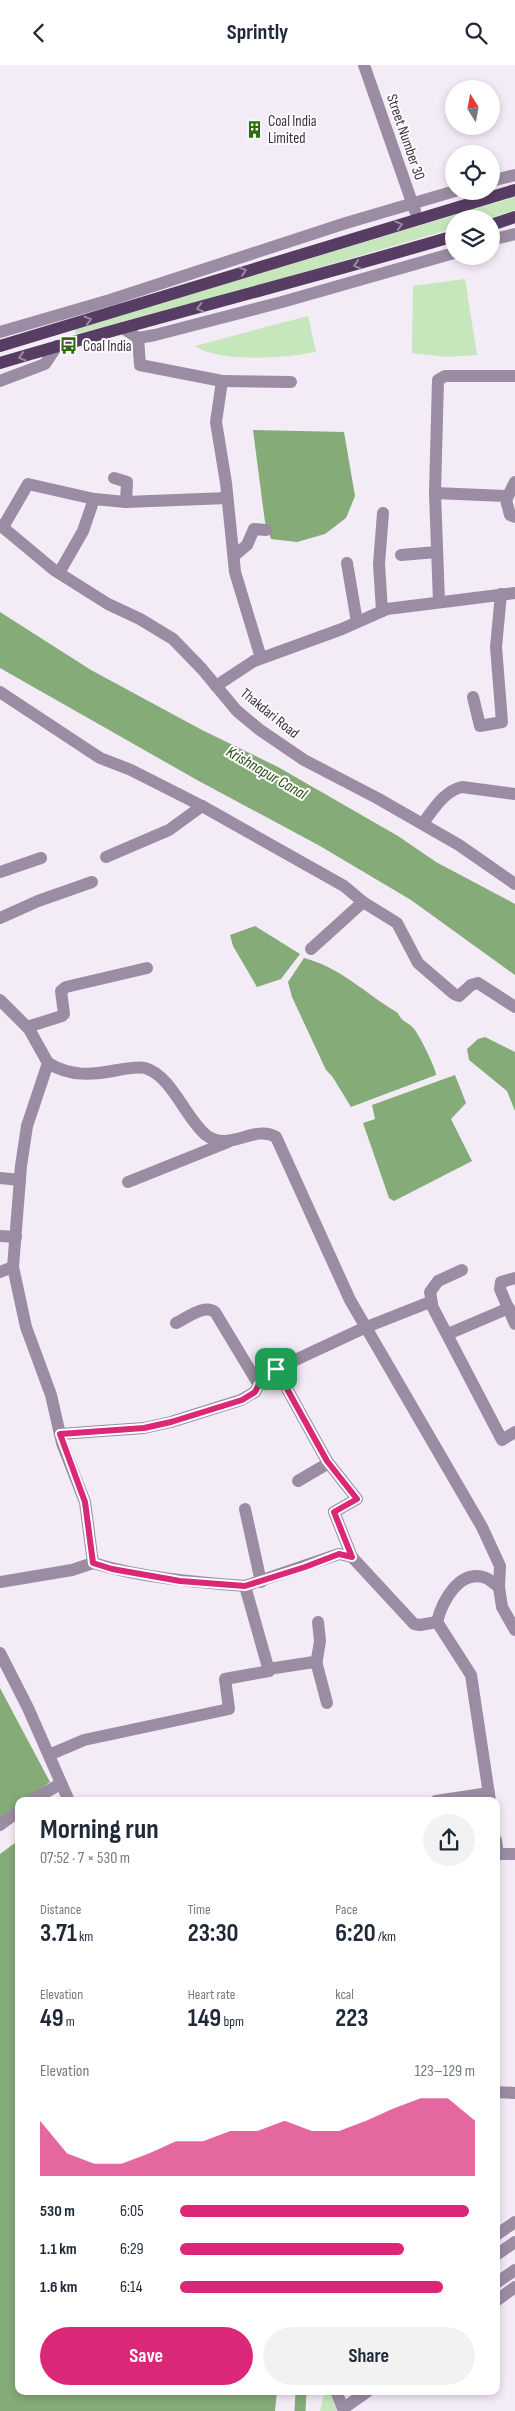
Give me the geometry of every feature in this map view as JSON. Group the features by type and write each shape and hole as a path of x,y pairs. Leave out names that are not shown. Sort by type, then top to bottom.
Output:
{"main road":[{"path":"0,346 515,190"},
{"path":"500,222 515,217"},
{"path":"0,363 322,275 445,239"}],"street":[{"name":"Street Number 30","path":"364,65 418,219"},
{"path":"500,179 515,175"},
{"path":"0,332 119,297 445,194"},
{"path":"500,238 515,234"},
{"path":"123,328 138,338 264,307 445,256"},
{"path":"138,338 140,365 222,381 291,382"},
{"path":"0,381 45,364 57,346"},
{"path":"439,602 435,493 438,379 445,376 515,376"},
{"path":"222,381 216,422 235,555 235,573 261,658"},
{"path":"114,478 127,482 126,502"},
{"path":"515,482 507,498 509,513 515,517"},
{"path":"1,526 28,484 94,499 126,502 227,498"},
{"path":"435,493 507,498"},
{"path":"58,573 83,531 94,499"},
{"path":"382,611 379,564 383,513"},
{"name":"Thakdari Road","path":"1,526 27,550 58,573 108,604 140,619 173,639 237,711 304,760 423,823 459,845 515,884"},
{"path":"235,555 247,545 254,529 266,530"},
{"path":"401,555 437,551"},
{"path":"347,563 357,622"},
{"path":"216,686 242,667 261,658 382,611 515,593"},
{"path":"473,697 480,727 502,722 496,647 501,594"},
{"path":"0,692 100,759 131,770 202,806 344,886 363,902 397,923 418,963 454,994 459,996 471,985 478,983 515,1007"},
{"path":"423,823 446,795 454,789 462,787 515,794"},
{"path":"106,857 169,830 202,806"},
{"path":"0,872 41,858"},
{"path":"0,918 38,901 92,882"},
{"path":"311,949 363,902"},
{"path":"28,1027 64,1014 60,996 61,991 66,987 147,968"},
{"path":"0,1000 28,1027 48,1063 63,1072 76,1074 93,1075 130,1068 144,1068 152,1071 160,1078 206,1135 229,1142"},
{"path":"48,1063 27,1126 20,1180 13,1267 26,1327 50,1395 60,1434 85,1502 93,1563"},
{"path":"128,1182 229,1142 262,1133 270,1134 280,1143 320,1238 364,1327 482,1527 500,1566 499,1587 502,1607 515,1631"},
{"path":"0,1178 20,1180"},
{"path":"0,1235 16,1237"},
{"path":"0,1272 13,1267"},
{"path":"462,1270 438,1281 430,1292 432,1303 502,1440 515,1432"},
{"path":"515,1278 501,1282 500,1289 515,1324"},
{"path":"60,1434 144,1428 171,1422 242,1400 255,1392 262,1378 276,1369 364,1327 427,1302 432,1303"},
{"path":"448,1334 509,1308"},
{"path":"176,1323 205,1309 215,1311 258,1385"},
{"path":"276,1369 327,1461 357,1499 334,1512 352,1557 414,1624 438,1623"},
{"path":"298,1481 327,1464 327,1461"},
{"path":"245,1509 261,1582"},
{"path":"0,1582 72,1570 93,1563 112,1569 180,1581 245,1586 339,1554 352,1557"},
{"path":"490,1797 471,1675 438,1623 441,1607 456,1585 472,1578 486,1578 499,1587"},
{"path":"245,1586 268,1669"},
{"path":"318,1622 320,1641 316,1665 327,1703"},
{"path":"0,1653 67,1797"},
{"path":"49,1755 84,1740 226,1711 230,1706 225,1679 309,1661 316,1665"},
{"path":"39,1797 60,1784"},
{"path":"0,1825 15,1814"},
{"path":"500,1855 515,1854"},
{"path":"500,2092 515,2093"},
{"path":"500,2232 515,2222"},
{"path":"500,2252 515,2242"},
{"path":"500,2280 515,2270"},
{"path":"500,2298 515,2287"},
{"path":"339,2395 344,2409 363,2395"}],"shaded area":[{"path":"515,197 515,210 500,215 500,210 472,210"},
{"path":"445,218 445,231 267,283 76,334 75,329"},
{"path":"465,279 477,355 448,357 412,353 413,286"},
{"path":"308,316 316,352 254,358 220,355 195,346"},
{"path":"324,2395 331,2395 337,2411 320,2411"}],"water":[{"path":"253,430 344,432 355,496 346,518 325,534 297,542 271,539 265,522"},
{"name":"Krishnapur Canal","path":"0,612 91,670 202,730 278,767 398,836 436,862 515,904 515,975 411,900 320,846 197,780 0,668"},
{"path":"255,926 300,954 281,979 257,987 233,946 230,935"},
{"path":"304,958 341,974 398,1013 416,1032 431,1060 436,1075 351,1107 332,1076 326,1070 292,997 288,982"},
{"path":"485,1037 515,1052 515,1111 507,1091 469,1060 467,1049 478,1039"},
{"path":"455,1075 466,1103 451,1119 472,1161 394,1201 389,1198 363,1123 375,1119 372,1105"},
{"path":"0,1688 50,1782 29,1797 15,1797 15,1808 0,1820"},
{"path":"15,1843 15,2395 277,2395 275,2411 0,2411 0,1854"}],"waterway":[{"path":"300,2411 301,2395"}],"place":[{"name":"Coal India Limited","path":"254,130"},
{"name":"Coal India","path":"69,346"}],"route":[{"path":"276,1369 327,1461 357,1499 334,1512 352,1557 346,1554 339,1554 267,1581 245,1586 180,1581 112,1569 93,1563 85,1502 60,1434 144,1428 171,1422 242,1400 255,1392 262,1378 276,1369"}]}
